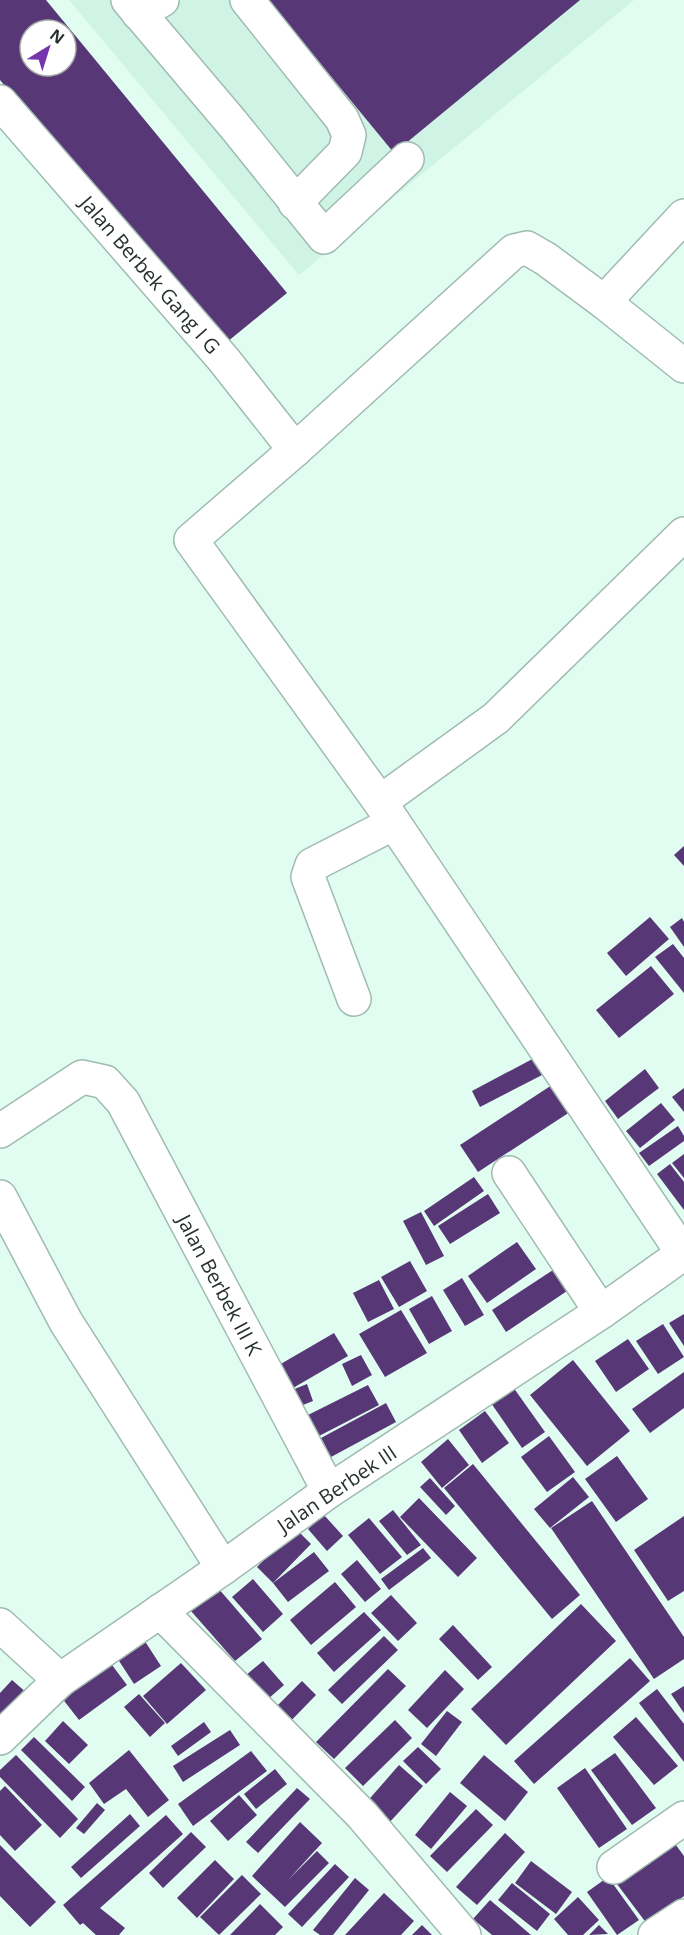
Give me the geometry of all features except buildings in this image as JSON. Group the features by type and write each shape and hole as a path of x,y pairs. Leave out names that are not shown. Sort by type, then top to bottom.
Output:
{"street":[{"path":"247,0 342,119 349,135 345,152 295,203"},
{"path":"143,4 232,124 324,237 407,159"},
{"name":"Jalan Berbek Gang I G","path":"0,102 224,360 296,450"},
{"path":"604,302 684,216"},
{"path":"684,366 546,259 527,248 514,251 296,450 190,540 387,812 684,1254"},
{"path":"354,999 308,877 312,865 387,812 496,718 684,534"},
{"name":"Jalan Berbek III K","path":"0,1131 82,1077 105,1082 123,1102 329,1491"},
{"path":"509,1173 601,1312"},
{"path":"0,1197 66,1322 223,1568"},
{"name":"Jalan Berbek III","path":"0,1738 60,1680 223,1568 329,1491 428,1428 684,1254"},
{"path":"159,1611 362,1815 464,1935"},
{"path":"0,1625 60,1680"},
{"path":"614,1867 684,1818"},
{"path":"656,1935 684,1917"}],"shaded area":[{"path":"69,0 634,0 299,275"}]}
